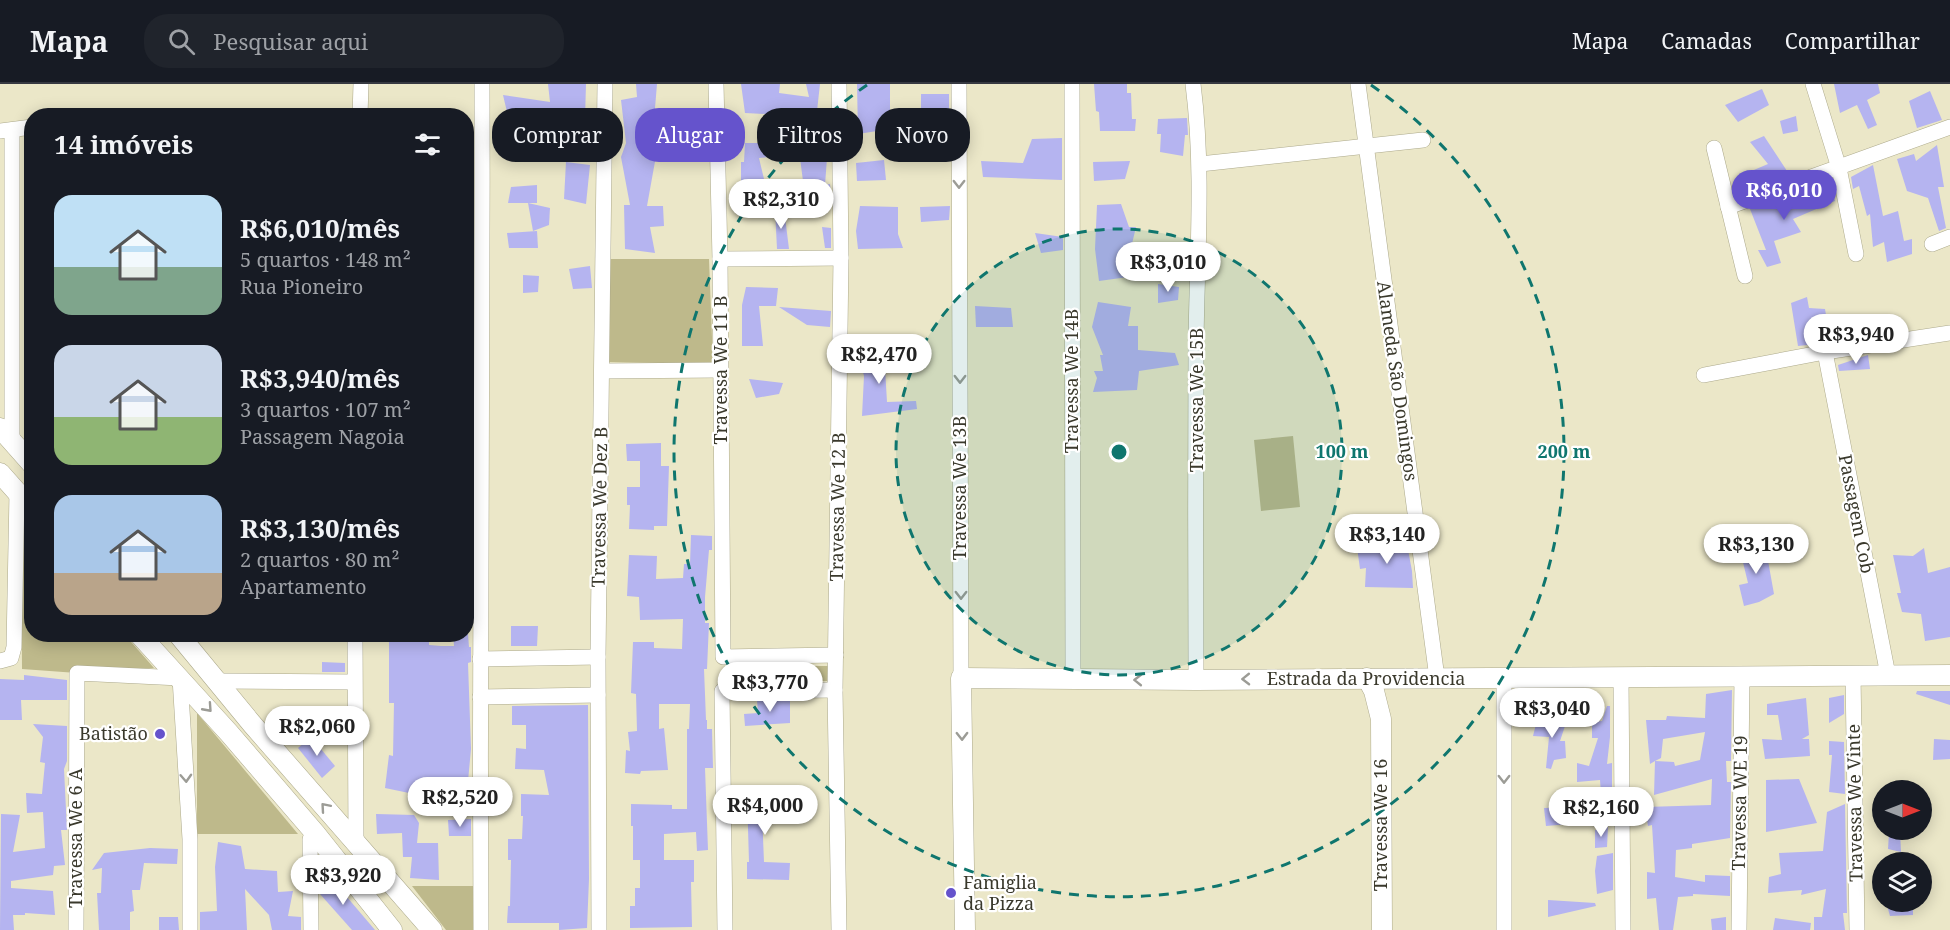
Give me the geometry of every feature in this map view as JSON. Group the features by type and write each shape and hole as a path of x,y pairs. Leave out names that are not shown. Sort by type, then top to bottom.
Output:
{"main road":[{"path":"6,435 24,455"},
{"path":"0,473 24,500"},
{"path":"146,642 315,833 392,930"},
{"path":"185,642 252,724 432,930"},
{"name":"Estrada da Providencia","path":"961,677 1196,680 1950,675"},
{"path":"180,678 213,676"},
{"name":"Travessa We 13B","path":"961,677 965,930"},
{"path":"1367,678 1374,691 1381,719"},
{"path":"1381,719 1392,690 1407,678"},
{"name":"Travessa We 16","path":"1381,719 1382,930"}],"street":[{"path":"360,108 361,84"},
{"path":"481,930 482,84"},
{"name":"Travessa We Dez B","path":"598,930 598,657 606,84"},
{"name":"Travessa We 11 B","path":"716,84 720,259 723,657 836,655"},
{"name":"Travessa We 12 B","path":"839,84 841,258 835,690 839,930"},
{"name":"Travessa We 13B","path":"959,84 961,677"},
{"name":"Travessa We 14B","path":"1072,84 1073,679"},
{"name":"Travessa We 15B","path":"1193,84 1200,164 1196,344 1196,680"},
{"name":"Alameda São Domingos","path":"1358,84 1437,678"},
{"path":"1813,84 1839,168 1856,254"},
{"path":"1728,207 1950,127"},
{"path":"6,435 6,130 24,129"},
{"path":"1200,164 1423,140"},
{"path":"1714,148 1745,276"},
{"path":"1932,244 1950,237"},
{"path":"720,259 841,258"},
{"path":"1704,375 1825,352 1950,333"},
{"name":"Passagem Cob","path":"1825,352 1888,675"},
{"path":"602,371 720,370"},
{"path":"0,661 11,658 14,648 17,493"},
{"path":"355,642 356,843"},
{"path":"480,659 598,657"},
{"name":"Travessa We 6 A","path":"76,930 77,673 180,678"},
{"name":"Travessa We Vinte","path":"1853,675 1857,930"},
{"path":"213,676 354,682"},
{"name":"Travessa WE 19","path":"1739,930 1742,677"},
{"path":"180,678 190,839 190,930"},
{"path":"1504,678 1504,930"},
{"path":"1621,678 1623,930"},
{"path":"724,930 722,691 835,690"},
{"path":"480,697 598,694"},
{"path":"311,930 310,839 315,833"}],"shaded area":[{"path":"608,259 709,259 713,364 608,362"},
{"path":"1293,436 1300,507 1261,511 1254,440"},
{"path":"21,514 24,518 24,642 131,642 154,668 77,673 22,669"},
{"path":"727,666 831,666 831,681 726,681"},
{"path":"197,713 298,834 197,834"},
{"path":"412,886 475,886 476,930 446,930"}],"building":[{"path":"548,84 586,84 585,108 506,108 503,95 550,102"},
{"path":"636,84 657,84 655,108 635,108 635,162 655,162 647,206 663,206 664,226 650,227 655,253 625,249 624,205 630,205 622,162 626,143 621,100 637,97"},
{"path":"741,84 780,84 779,93 809,97 806,84 820,84 817,108 757,108 757,114 745,113"},
{"path":"857,84 890,84 890,108 875,108 875,131 863,133 863,108 857,108"},
{"path":"1094,84 1127,84 1127,93 1131,93 1132,119 1136,119 1135,131 1100,131"},
{"path":"1834,84 1878,84 1880,93 1867,100 1877,125 1868,129 1857,105 1840,113"},
{"path":"1762,89 1769,105 1738,122 1725,105"},
{"path":"1930,91 1942,120 1917,128 1909,101"},
{"path":"921,94 949,94 949,108 921,108"},
{"path":"1796,116 1798,131 1783,134 1780,121"},
{"path":"1187,118 1188,135 1185,135 1183,156 1160,152 1161,134 1157,134 1158,119"},
{"path":"1764,136 1789,174 1745,190 1742,175 1768,164 1750,142"},
{"path":"1062,138 1062,180 983,177 981,161 1023,163 1032,139"},
{"path":"745,143 757,143 757,162 760,162 764,179 741,181 741,162 745,162"},
{"path":"1937,145 1944,187 1938,187 1946,228 1939,231 1928,198 1907,191 1897,159 1914,154 1916,161"},
{"path":"1130,161 1125,179 1094,181 1093,162"},
{"path":"566,162 590,165 586,204 564,199"},
{"path":"801,162 827,162 825,185 830,184 831,200 802,203"},
{"path":"884,162 886,180 857,181 856,163"},
{"path":"1873,165 1883,216 1898,211 1904,241 1912,239 1912,254 1887,262 1884,242 1873,247 1870,214 1867,216 1859,186 1853,189 1851,177"},
{"path":"1832,184 1835,201 1793,219 1801,232 1774,241 1781,263 1767,267 1758,250 1766,250 1750,209 1785,197 1790,207 1818,197 1815,191"},
{"path":"537,185 537,203 508,203 511,187"},
{"path":"528,203 550,208 549,225 533,231"},
{"path":"1121,204 1129,227 1136,227 1131,248 1123,247 1128,277 1099,281 1095,249 1097,205"},
{"path":"860,206 898,207 898,234 903,248 858,249 856,231"},
{"path":"950,206 949,220 921,222 920,207"},
{"path":"775,209 784,209 789,249 777,249"},
{"path":"822,227 831,228 831,248 825,248"},
{"path":"537,231 538,248 509,248 507,233"},
{"path":"1035,233 1063,237 1063,250 1041,253"},
{"path":"590,266 592,288 573,289 569,269"},
{"path":"523,275 539,276 538,292 523,293"},
{"path":"1158,284 1179,287 1178,300 1158,303"},
{"path":"746,287 778,288 776,306 759,306 763,346 742,346 742,305"},
{"path":"1807,297 1809,308 1825,309 1829,333 1814,333 1816,344 1798,346 1791,303"},
{"path":"1098,302 1131,307 1128,326 1138,326 1138,350 1175,353 1179,365 1139,371 1137,390 1093,392 1097,378 1094,371 1103,371 1100,355 1103,355 1092,327"},
{"path":"975,306 1011,308 1013,327 976,327"},
{"path":"779,307 831,311 830,327 807,325"},
{"path":"857,350 891,353 892,367 885,368 887,402 916,401 917,409 862,416 864,376"},
{"path":"1868,355 1870,369 1839,371 1838,365"},
{"path":"749,379 783,383 779,394 756,398"},
{"path":"661,443 661,466 669,466 667,526 654,526 654,530 629,529 630,505 627,505 627,487 640,487 640,461 627,461 626,444"},
{"path":"691,535 712,536 705,597 705,623 709,623 707,669 704,669 706,720 707,729 712,729 713,768 705,768 708,850 697,851 696,832 664,834 664,860 694,860 694,882 691,882 692,927 630,928 630,906 635,906 635,888 640,888 640,860 633,860 631,804 672,805 672,809 687,809 687,729 689,729 690,704 659,704 659,729 664,728 668,770 641,771 640,774 625,773 626,750 630,751 628,732 637,731 636,694 631,693 633,642 654,642 654,648 682,649 683,619 640,620 639,597 627,596 629,555 657,556 656,579 683,578 684,564 690,564"},
{"path":"1406,539 1413,588 1365,587 1366,568 1360,569 1357,547"},
{"path":"1765,544 1774,594 1759,602 1744,606 1739,585 1748,583 1740,550 1751,545"},
{"path":"1924,548 1928,573 1950,567 1950,637 1925,641 1921,614 1902,612 1897,593 1901,593 1893,555 1913,556"},
{"path":"511,626 538,626 537,646 511,646"},
{"path":"389,642 429,642 429,645 454,646 454,642 469,642 469,647 471,647 471,662 468,663 471,749 467,792 409,796 409,793 385,788 389,755 393,756 394,703 389,703"},
{"path":"322,662 345,663 345,672 322,672"},
{"path":"24,675 67,680 67,700 21,700 22,720 0,720 0,679 24,680"},
{"path":"1732,690 1731,761 1726,761 1727,782 1731,782 1730,838 1692,844 1692,848 1676,850 1675,877 1705,882 1705,875 1730,876 1730,896 1693,894 1693,896 1678,897 1673,930 1659,930 1656,898 1647,899 1647,872 1655,873 1652,825 1648,826 1645,807 1711,805 1712,779 1654,795 1655,761 1650,764 1646,720 1666,720 1667,716 1705,718 1706,694","holes":["1705,732 1700,760 1675,766 1674,762 1655,761 1661,758 1663,739"]},
{"path":"1917,691 1950,691 1950,705 1916,694"},
{"path":"1844,695 1844,714 1829,723 1829,698"},
{"path":"1806,698 1809,735 1802,739 1809,739 1810,756 1765,759 1762,739 1782,740 1778,715 1767,715 1767,704"},
{"path":"757,700 790,700 790,723 745,726 744,714 758,713"},
{"path":"588,705 587,928 559,930 559,923 507,923 508,906 510,906 511,860 508,860 508,839 522,839 521,794 549,795 544,770 515,769 516,748 526,749 526,725 512,725 512,706"},
{"path":"1607,706 1610,706 1607,764 1612,763 1612,803 1602,807 1600,780 1577,782 1577,763 1589,766 1598,738 1592,738 1592,722 1602,721"},
{"path":"340,717 340,728 282,729 281,718"},
{"path":"1537,720 1567,720 1560,741 1565,741 1566,758 1554,760 1551,769 1546,768 1549,737 1533,736"},
{"path":"33,724 67,726 67,761 64,769 67,830 61,830 65,865 54,866 53,875 11,881 11,888 53,891 55,915 25,913 25,915 13,915 14,930 0,930 1,814 20,815 13,852 45,848 43,812 27,813 26,793 42,794 45,763 40,762 43,737"},
{"path":"311,737 335,766 322,778 298,748"},
{"path":"1934,739 1950,740 1950,759 1933,760"},
{"path":"1829,741 1844,742 1845,794 1829,792 1832,755 1829,755"},
{"path":"1799,779 1817,823 1766,832 1766,780"},
{"path":"747,795 792,795 792,813 762,813 764,862 790,863 789,880 747,879 747,862 749,862"},
{"path":"1845,804 1847,913 1843,913 1845,930 1814,930 1814,917 1822,917 1826,889 1801,895 1802,890 1768,893 1769,877 1781,874 1779,853 1823,851 1827,812"},
{"path":"1575,807 1581,823 1546,826 1544,808"},
{"path":"376,814 414,815 419,823 417,843 438,843 439,880 410,878 412,857 403,857 402,833 377,834"},
{"path":"471,819 471,836 449,836 448,820"},
{"path":"1608,827 1607,847 1595,848 1595,830"},
{"path":"1889,840 1900,840 1901,852 1888,849"},
{"path":"218,842 241,846 245,869 277,871 278,892 293,891 288,916 301,917 301,930 272,930 269,915 245,889 247,930 200,930 200,912 217,911 215,867"},
{"path":"150,848 178,849 177,864 144,863 140,890 132,890 134,911 130,912 130,930 99,930 97,893 101,893 102,868 92,870 104,853"},
{"path":"1613,853 1613,890 1597,894 1595,871 1597,856"},
{"path":"329,876 375,930 352,930 320,894 320,883"},
{"path":"1548,900 1595,903 1596,906 1548,917"},
{"path":"1889,912 1913,912 1913,915 1890,916"},
{"path":"159,917 178,917 179,930 159,930"},
{"path":"1726,917 1726,930 1712,930 1711,919"},
{"path":"1775,918 1811,923 1810,930 1773,930"}],"place":[{"name":"Batistão","path":"160,734"},
{"name":"Famiglia da Pizza","path":"951,893"}]}
